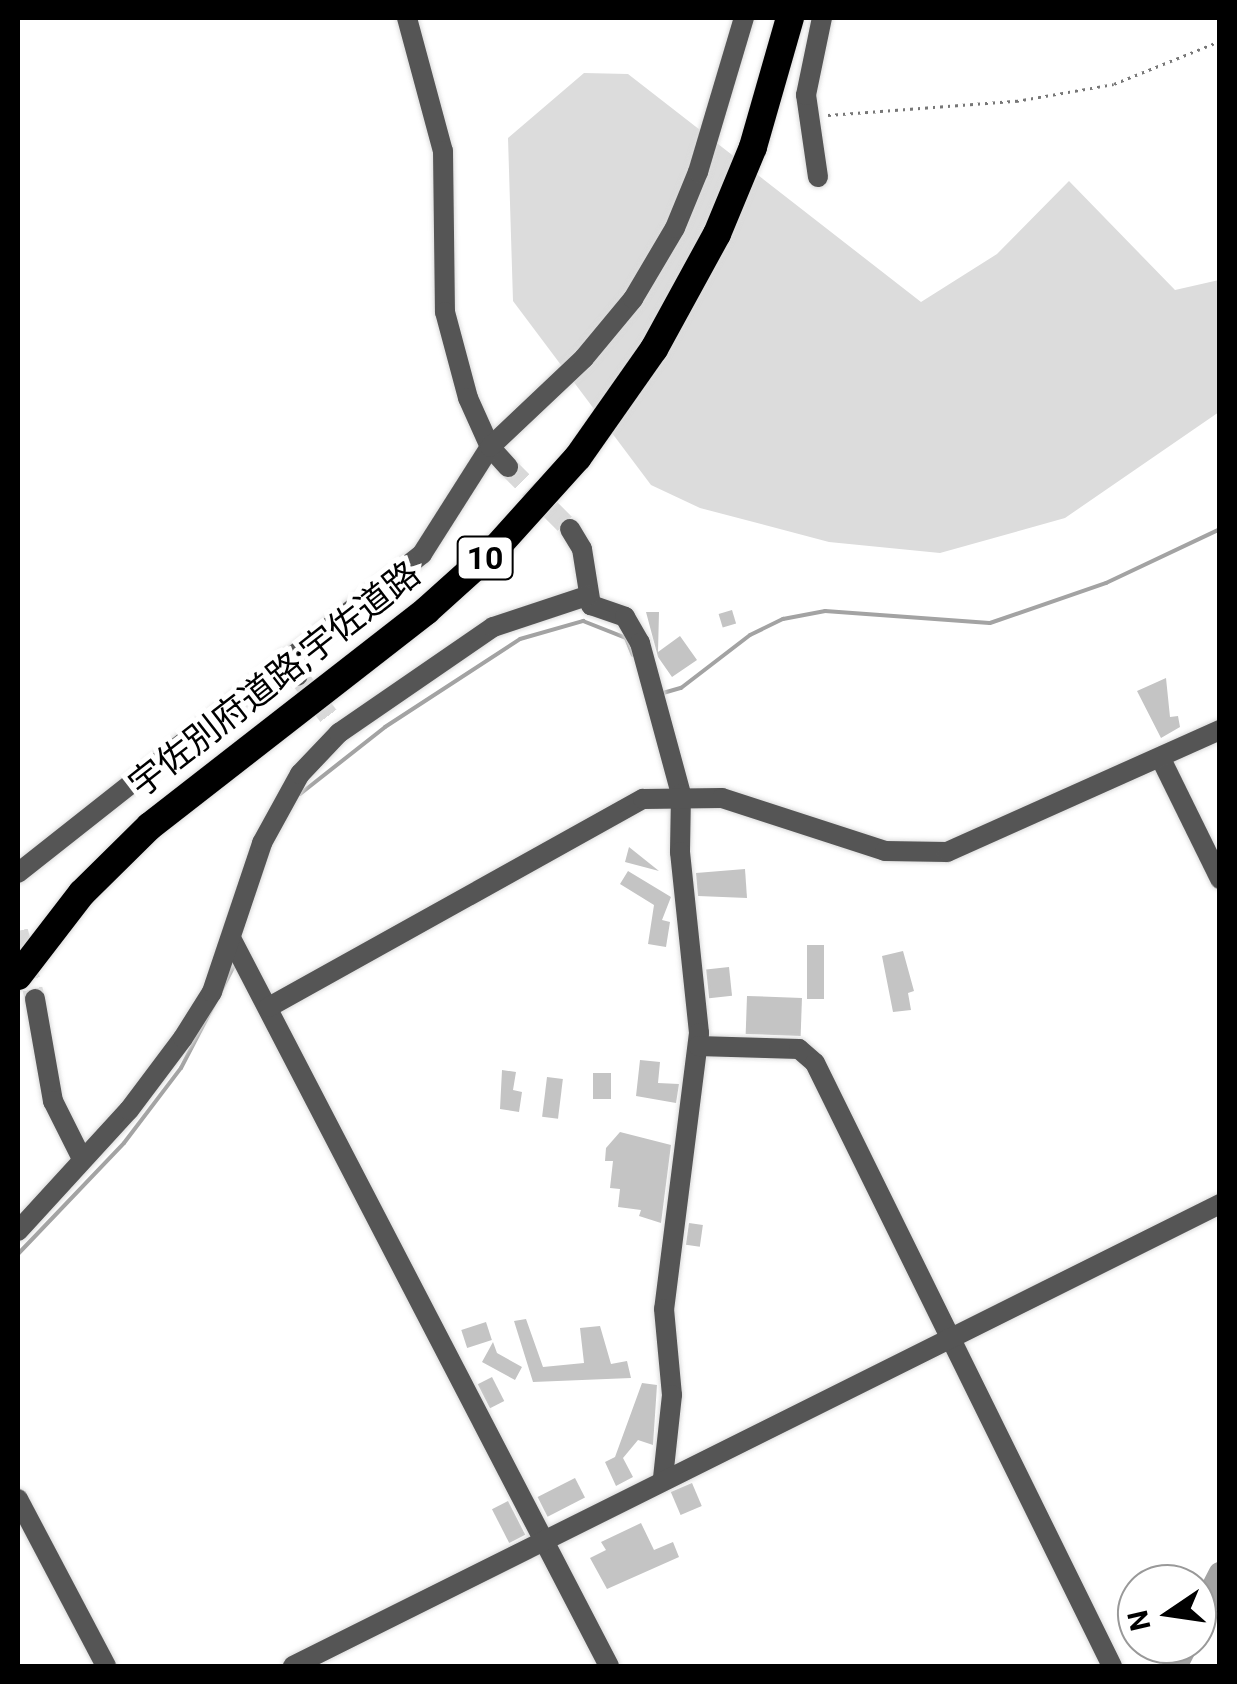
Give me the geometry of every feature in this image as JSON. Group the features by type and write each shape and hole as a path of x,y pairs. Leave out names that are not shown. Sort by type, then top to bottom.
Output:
{"highway":[{"path":"753,148 779,18"},
{"name":"宇佐別府道路;宇佐道路","path":"18,976 82,894 150,826 426,611 554,487 628,389 679,307 753,148 790,18"}],"street":[{"path":"407,18 443,151 446,312 460,373 490,447 508,468"},
{"path":"18,873 291,668 422,554 490,447 584,358 642,284 698,172 744,18"},
{"path":"818,177 806,117 811,54 822,18"},
{"path":"570,529 582,549 587,596 598,610 625,617 633,628 681,794 680,852 698,1046 665,1295 672,1395 663,1478"},
{"path":"18,1231 158,1075 212,992 272,820 334,726 493,626 587,596"},
{"path":"269,1006 629,806 681,794 743,803 885,851 947,852 1220,730"},
{"path":"1160,758 1220,879"},
{"path":"232,940 609,1666"},
{"path":"35,999 54,1101 82,1160"},
{"path":"698,1046 808,1053 1112,1666"},
{"path":"293,1666 663,1478 1220,1204"},
{"path":"18,1499 106,1666"}],"path":[{"path":"806,117 1016,100 1114,84 1220,42"}],"shaded area":[{"path":"584,73 628,74 921,302 997,254 1069,181 1175,290 1219,280 1219,412 1065,518 940,553 829,542 700,508 651,485 513,301 508,138"}],"building":[{"path":"732,610 736,623 723,627 719,614"},
{"path":"646,612 659,612 658,652 680,636 697,660 672,677 658,657"},
{"path":"1166,678 1170,717 1178,716 1180,727 1161,738 1137,691"},
{"path":"629,847 659,871 625,862"},
{"path":"745,869 747,898 698,896 696,873"},
{"path":"628,871 671,897 662,920 670,922 666,947 648,944 654,905 620,884"},
{"path":"807,945 824,945 824,999 807,999"},
{"path":"903,951 914,991 908,993 911,1010 893,1012 882,956"},
{"path":"729,967 732,996 709,998 706,969"},
{"path":"747,996 802,998 801,1036 746,1034"},
{"path":"640,1060 660,1062 658,1083 679,1084 676,1103 636,1096"},
{"path":"502,1070 516,1072 513,1090 522,1092 519,1112 500,1109"},
{"path":"593,1073 611,1073 611,1099 593,1099"},
{"path":"547,1077 563,1079 558,1119 542,1117"},
{"path":"620,1132 671,1145 661,1223 639,1216 641,1210 618,1207 620,1189 610,1188 613,1161 605,1161 606,1148"},
{"path":"689,1223 703,1225 700,1247 686,1245"},
{"path":"526,1319 543,1367 584,1363 580,1328 600,1326 611,1364 627,1361 631,1378 533,1382 514,1321"},
{"path":"486,1322 492,1340 467,1348 461,1330"},
{"path":"493,1342 497,1353 522,1367 515,1380 482,1362"},
{"path":"492,1377 504,1401 490,1408 478,1384"},
{"path":"642,1383 657,1385 653,1445 638,1440 623,1458 633,1477 616,1486 605,1462 615,1457"},
{"path":"575,1478 585,1498 548,1517 538,1497"},
{"path":"692,1483 702,1506 681,1515 671,1492"},
{"path":"508,1501 525,1535 509,1543 492,1509"},
{"path":"641,1523 654,1550 673,1542 679,1557 607,1589 590,1558 606,1550 601,1542"}],"waterway":[{"path":"663,693 681,688 750,635 783,619 825,611 990,623 1106,583 1220,529"},
{"path":"300,794 385,727 520,639 583,621 626,638 633,655"},
{"path":"18,1254 124,1143 181,1068 235,964"},
{"path":"1217,1580 1220,1574"}],"tunnel":[{"path":"508,467 570,529"},
{"path":"298,676 330,718"},
{"path":"18,931 35,999"}]}
